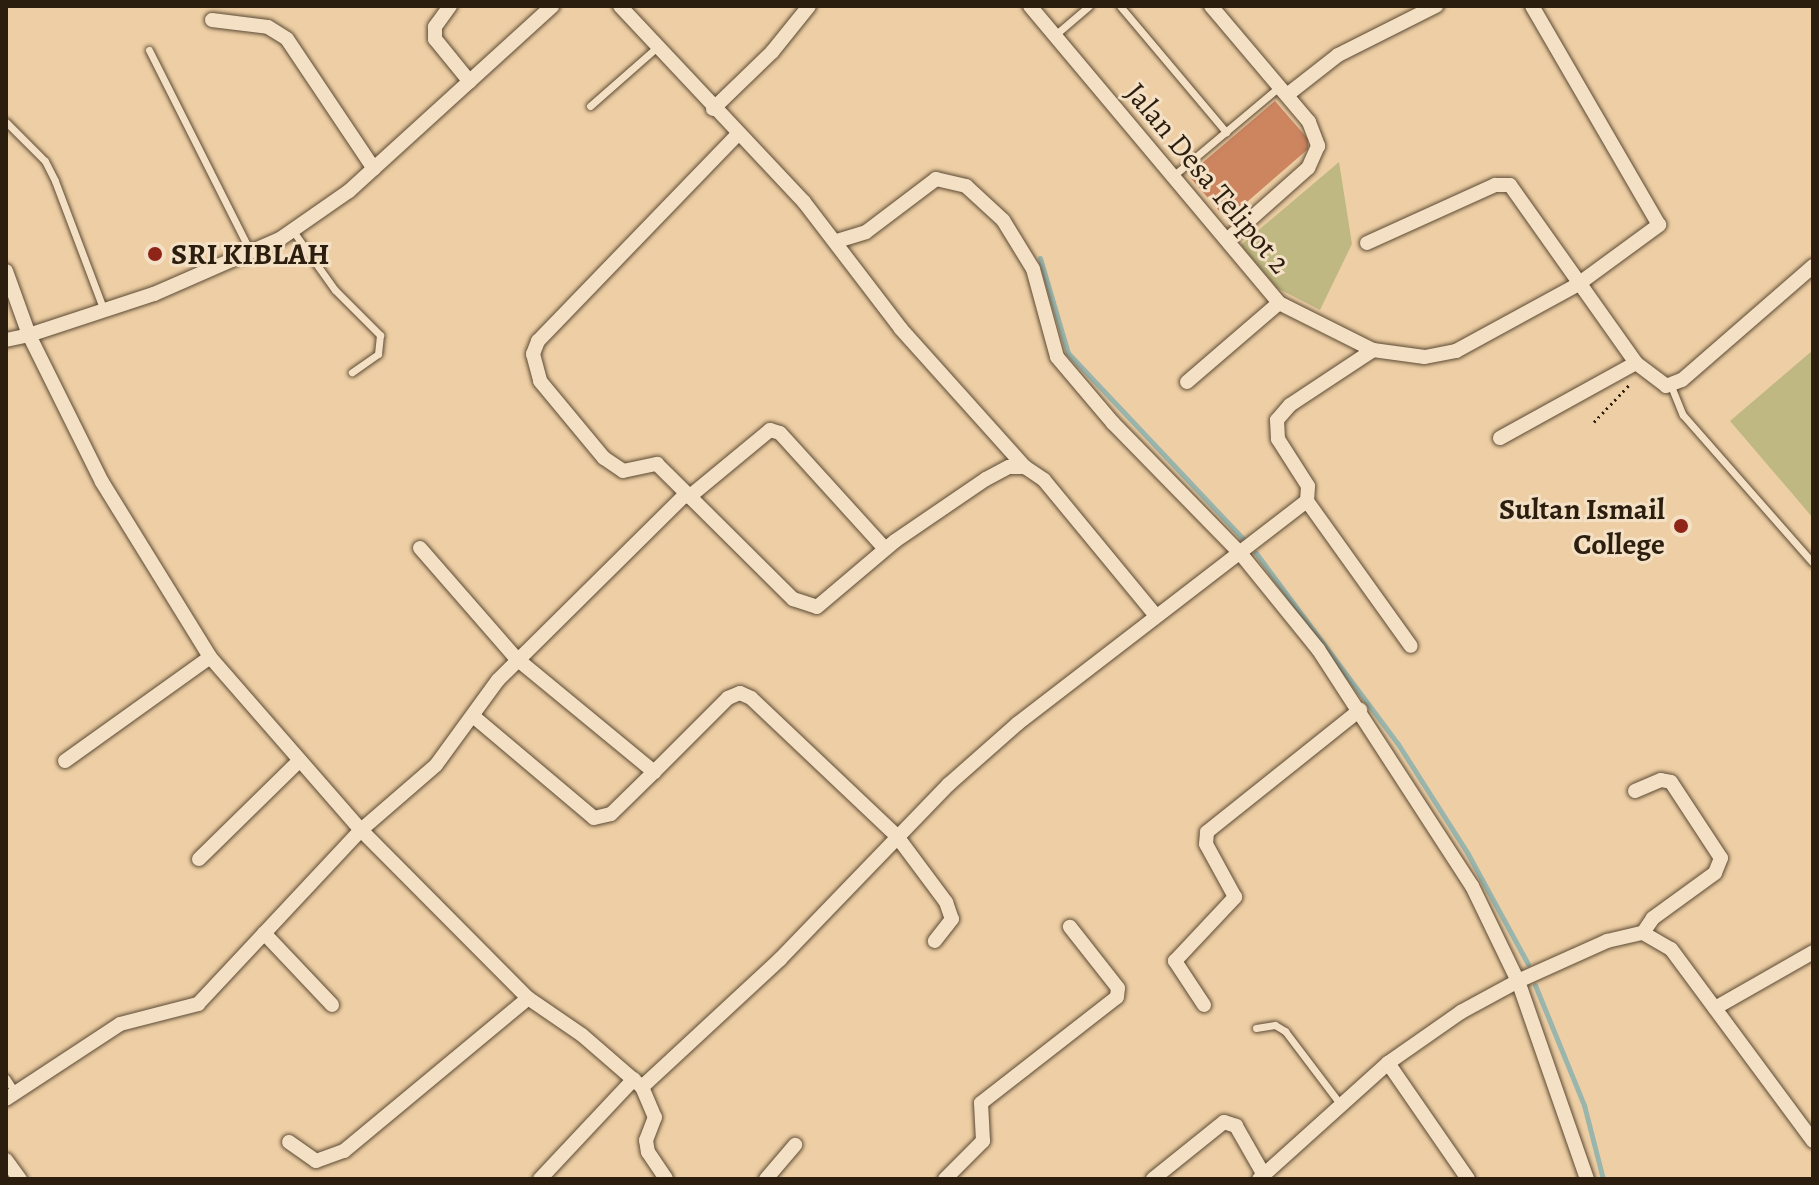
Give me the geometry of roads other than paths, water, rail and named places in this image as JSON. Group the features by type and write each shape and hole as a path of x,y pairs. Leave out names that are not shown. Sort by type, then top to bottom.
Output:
{"street":[{"path":"450,6 435,27 435,39 470,82"},
{"path":"6,340 104,311 251,253 293,231 374,169 552,6"},
{"path":"620,6 837,241 901,329 1025,467 1044,480 1156,616"},
{"name":"Jalan Desa Telipot 2","path":"1030,6 1279,303 1373,350 1425,357 1447,354 1577,285 1652,234 1659,219 1532,6"},
{"path":"1211,6 1316,134 1315,158 1227,240"},
{"path":"1283,91 1338,55 1436,6"},
{"path":"713,109 801,9"},
{"path":"212,20 268,27 287,39 374,169"},
{"path":"738,134 549,326 533,354 540,381 613,468 657,464 805,607 827,601 885,549 986,479 1009,467 1025,467"},
{"path":"837,241 866,232 936,179 966,186 985,200 1019,242 1033,269 1057,357 1113,423 1241,554 1360,710 1472,886 1518,981 1587,1179"},
{"path":"1367,243 1495,185 1510,185 1577,285 1639,367 1660,385 1671,386 1813,266"},
{"path":"6,271 29,335 102,482 210,657 361,830 454,929 528,998 638,1083 655,1117 646,1140 648,1152 666,1179"},
{"path":"1187,382 1279,303"},
{"path":"1373,350 1290,405 1277,420 1278,439 1308,486 1307,501 1411,646"},
{"path":"1500,438 1639,367"},
{"path":"10,1096 120,1024 198,1004 361,830 436,765 517,659 687,496 770,430 780,433 885,549"},
{"path":"540,1179 638,1083 790,948 896,835 1017,724 1307,501"},
{"path":"420,548 517,659 654,772"},
{"path":"65,761 210,657"},
{"path":"473,716 594,818 611,814 728,698 746,694 896,835 946,902 952,919 935,941"},
{"path":"1204,1005 1175,961 1235,897 1208,850 1207,832 1360,710"},
{"path":"199,859 300,760"},
{"path":"1635,791 1661,780 1671,782 1721,858 1715,873 1653,918 1643,933"},
{"path":"945,1179 983,1141 981,1103 1117,997 1118,988 1070,927"},
{"path":"264,933 332,1005"},
{"path":"1153,1179 1224,1122 1236,1126 1266,1176 1388,1063 1461,1012 1518,981 1607,941 1643,933 1671,949 1813,1141"},
{"path":"1715,1008 1813,952"},
{"path":"289,1142 316,1161 344,1151 528,998"},
{"path":"1388,1063 1468,1179"},
{"path":"766,1179 795,1145"},
{"path":"6,1160 20,1179"}],"lane":[{"path":"1055,35 1089,6"},
{"path":"1120,6 1226,132"},
{"path":"590,106 656,48"},
{"path":"149,50 251,253"},
{"path":"1173,176 1226,132 1283,91"},
{"path":"6,122 50,171 104,311"},
{"path":"293,231 335,290 380,335 378,354 352,372"},
{"path":"1671,386 1683,415 1813,563"},
{"path":"1256,1028 1275,1025 1285,1031 1341,1105"},
{"path":"6,1078 10,1096"}],"waterway":[{"path":"1040,258 1068,353 1243,539"},
{"path":"1256,553 1398,744 1468,854 1528,964"},
{"path":"1535,985 1584,1105 1603,1179"}],"place":[{"name":"SRI KIBLAH","path":"155,254"},
{"name":"Sultan Ismail College","path":"1681,526"}]}
